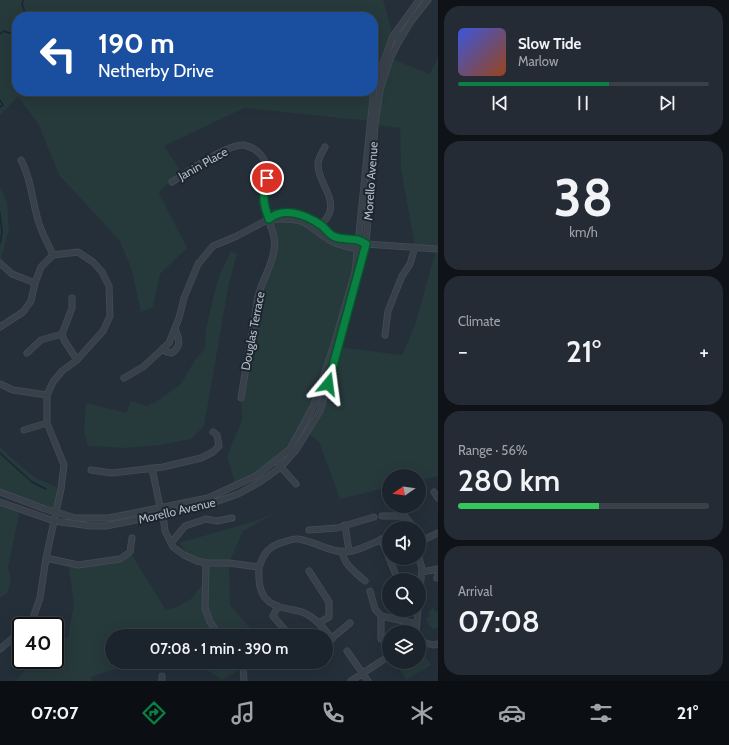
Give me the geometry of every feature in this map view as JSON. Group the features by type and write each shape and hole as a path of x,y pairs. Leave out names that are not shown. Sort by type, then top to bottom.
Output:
{"street":[{"name":"Morello Avenue","path":"378,77 393,36 419,0"},
{"name":"Morello Avenue","path":"0,502 54,521 91,526 106,526 201,507 238,494 260,482 281,467 296,450 320,411 366,244 375,125 380,90 390,59 398,43 412,20 428,0"},
{"name":"Morello Avenue","path":"0,492 56,513 76,518 109,518 208,498 256,476 276,462 290,449 313,407 334,345 355,272 373,96"},
{"name":"Janin Place","path":"172,182 225,150 236,146 245,145 257,151 262,157 266,167 267,178 263,205 269,219"},
{"path":"317,230 331,209 330,198 319,173 318,165 319,157 325,147"},
{"path":"21,160 28,177 38,222 53,254"},
{"path":"124,378 143,367 169,343 179,318 184,298 198,264 212,246 237,236 269,219 275,213 294,212 307,216 321,225 333,236 342,239 358,240 366,244 438,250"},
{"path":"269,219 276,220 291,218 303,222 317,230 328,239 344,246 357,248 366,244"},
{"name":"Douglas Terrace","path":"241,398 259,291 274,251 275,238 269,219"},
{"path":"385,335 388,311 402,276 410,264 414,248"},
{"path":"0,328 23,312 31,301 35,283 41,267 53,254 78,252 93,262 102,272 109,286 110,316 104,331 77,360 62,371 53,382 47,395 47,423 64,465 61,489 46,558 40,598 33,617"},
{"path":"0,263 12,274 35,283"},
{"path":"72,298 72,308 62,334 64,340 77,360"},
{"path":"162,349 172,353 178,347 179,341 175,329"},
{"path":"27,353 41,340 62,334"},
{"path":"0,384 13,390 47,395"},
{"path":"24,430 47,423"},
{"path":"91,470 112,473 152,468 201,458 213,452 219,446 217,435 213,432"},
{"path":"276,462 296,484"},
{"path":"152,468 163,515 165,531 173,547 184,555 197,561 206,563 229,562 259,567"},
{"path":"434,492 438,498"},
{"path":"382,516 404,516 408,521"},
{"path":"309,530 337,528 374,517"},
{"path":"171,543 185,526 206,519 216,521 232,518"},
{"path":"345,526 349,551"},
{"path":"426,539 438,533"},
{"path":"46,558 78,565 120,559 130,552 132,538"},
{"path":"324,629 319,623 303,612 278,606 266,600 258,584 259,567 263,556 272,546 297,538 342,551 362,548 381,539"},
{"path":"342,551 343,558 349,567 364,581"},
{"path":"206,563 206,608 210,622 215,629"},
{"path":"421,565 422,572 438,569"},
{"path":"309,570 329,602 329,616 319,623"},
{"path":"370,591 375,609 381,616 417,624 418,617"},
{"path":"278,606 273,616 284,629"},
{"path":"381,616 381,639"},
{"path":"333,638 350,623"},
{"path":"0,649 12,639"},
{"path":"426,642 438,644"},
{"path":"347,651 368,681"},
{"path":"351,681 382,661"},
{"path":"243,669 244,681"}],"shaded area":[{"path":"0,0 383,0 393,36 378,77 378,12 12,12 12,96 373,96 370,121 244,108 164,146 180,170 159,193 187,248 160,274 153,307 141,312 132,271 120,241 59,175 38,123 18,97 0,115"},
{"path":"438,57 438,476 426,479 426,469 382,469 382,489 340,499 319,442 307,432 320,411 338,347 402,355 415,325 436,250 415,247 401,169 400,128 375,125 380,90 392,59 430,74"},
{"path":"0,187 7,202 9,229 0,263"},
{"path":"269,219 303,222 328,239 357,248 355,272 313,407 290,449 276,461 236,487 227,456 242,420 241,398 259,291 274,251"},
{"path":"231,251 237,254 229,283 204,426 191,439 160,445 126,448 88,446 84,432 86,403 126,413 131,401 147,406 159,400 181,384 195,360 205,348 206,329 214,294 220,274"},
{"path":"0,447 34,477 61,489 56,513 0,492"},
{"path":"0,502 20,510 8,567 11,582 7,593 0,598"},
{"path":"275,513 243,531 229,563 230,605 251,629 105,629 105,669 115,669 91,677 92,681 16,681 26,669 64,669 64,639 68,637 74,604 68,563 78,565 120,559 130,552 166,610 177,607 191,599 205,581 206,563 191,559 179,543 255,521"},
{"path":"433,608 436,612 438,611 438,627 433,630 426,618 430,616 428,612"},
{"path":"426,657 431,665 426,668"},
{"path":"206,669 241,669 222,680"},
{"path":"400,669 424,669 406,680"}],"waterway":[{"path":"23,0 22,4 25,12"},
{"path":"0,34 4,31 12,33"},
{"path":"0,100 3,105 0,107"},
{"path":"0,213 2,232 0,243"},
{"path":"0,453 32,482 46,489"}],"route":[{"path":"267,178 263,205 269,219 275,213 294,212 307,216 321,225 333,236 342,239 358,240 366,244 328,384"}]}
